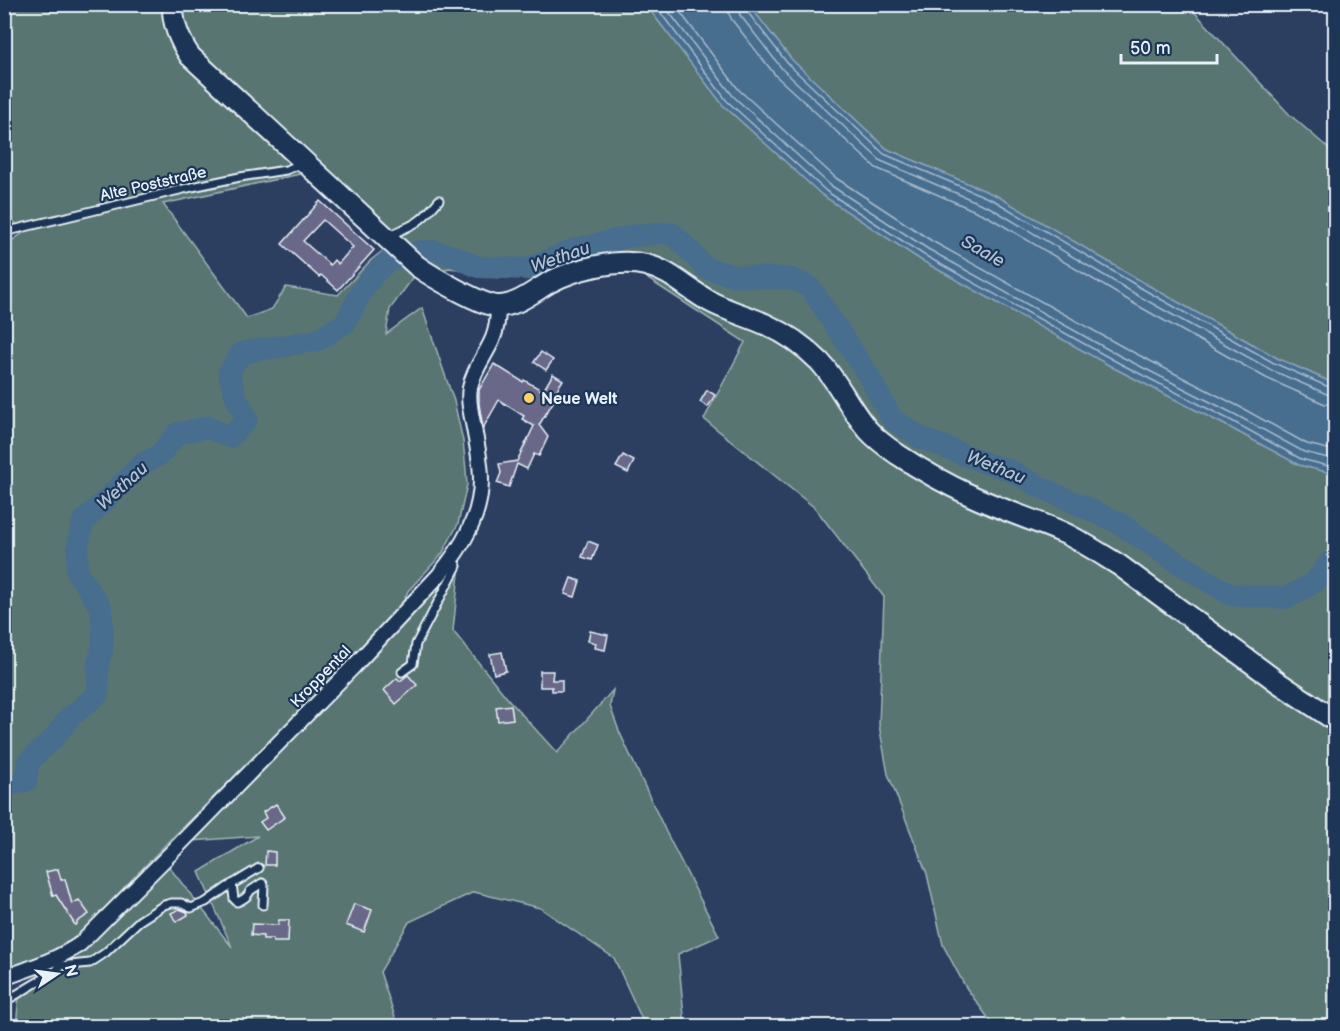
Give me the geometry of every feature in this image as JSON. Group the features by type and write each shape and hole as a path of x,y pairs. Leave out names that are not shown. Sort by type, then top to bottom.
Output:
{"main road":[{"path":"173,4 179,39 190,56 417,266 431,276 490,304 511,304 556,279 591,268 633,263 663,271 714,304 766,324 796,341 815,357 830,375 868,430 896,453 972,496 1093,548 1335,721"}],"street":[{"name":"Kroppental","path":"4,978 58,962 80,944 362,657 440,575 452,559 471,528 479,497 480,467 469,390 496,329 490,304"}],"lane":[{"name":"Alte Poststraße","path":"6,231 202,185 286,170 296,166 302,160"},
{"path":"391,242 395,232 416,222 439,200"},
{"path":"402,672 413,664 416,644 457,566 452,559"},
{"path":"4,1002 56,971 58,962 90,963 105,953 140,921 164,906 180,903 191,908 206,902 259,868"},
{"path":"232,884 234,899 237,902 262,883 264,885 264,905"}],"green space":[{"path":"5,5 646,5 723,105 822,195 921,260 1114,368 1299,465 1335,474 1335,1026 994,1026 965,986 943,945 927,874 888,774 879,725 884,597 815,508 704,419 745,342 648,279 638,259 543,277 489,274 450,268 415,275 390,309 386,334 422,308 454,401 463,441 467,485 458,524 442,554 408,591 402,605 75,939 53,951 5,969 4,246 23,233 5,210","holes":["323,169 399,238 371,260 338,295 286,287 272,309 247,318 163,204"]},
{"path":"749,5 1188,5 1289,114 1335,154 1335,384 1277,358 997,196 887,149 792,60"},
{"path":"461,554 453,631 508,699 557,753 613,690 610,706 619,731 666,832 719,936 678,954 685,1026 645,1026 614,958 540,908 474,892 409,922 380,972 398,1026 16,1026 19,995 47,969 84,950 131,904 162,858 232,947 199,872 258,836 190,841 415,612 445,580 458,563"}],"water":[{"name":"Saale","path":"646,5 749,5 792,60 887,149 997,196 1277,358 1335,384 1335,474 1299,465 1114,368 921,260 822,195 723,105"}],"building":[{"path":"320,201 374,250 338,290 321,275 319,277 282,244","holes":["323,220 353,247 338,264 334,260 330,265 303,241"]},
{"path":"541,352 553,360 546,370 534,362"},
{"path":"494,364 543,391 553,374 563,380 552,397 555,399 539,425 548,437 539,456 534,454 527,469 517,464 509,487 497,483 501,473 499,464 517,461 534,426 522,419 524,416 499,400 483,428 479,390"},
{"path":"707,390 715,395 708,407 700,402"},
{"path":"623,455 634,461 628,473 616,467"},
{"path":"588,541 598,545 592,560 582,557"},
{"path":"571,578 580,581 575,597 565,594"},
{"path":"590,631 608,635 605,650 595,648 596,643 588,641"},
{"path":"502,652 506,671 494,674 490,654"},
{"path":"540,671 553,671 552,680 562,680 562,691 552,691 552,687 540,687"},
{"path":"408,675 417,685 396,704 384,690 397,678 400,681"},
{"path":"511,705 513,719 498,721 496,707"},
{"path":"276,804 285,817 266,830 260,822 266,818 263,812"},
{"path":"266,851 275,852 275,865 265,865"},
{"path":"58,869 61,880 65,879 72,904 79,900 89,914 75,925 56,895 53,896 46,872"},
{"path":"354,904 372,910 364,932 346,925"},
{"path":"179,909 187,912 188,915 176,922 171,913"},
{"path":"279,920 289,920 288,942 273,942 273,939 251,935 252,924 278,925"}],"waterway":[{"name":"Wethau","path":"4,783 8,785 26,781 29,761 54,738 69,718 98,694 98,663 102,650 103,630 101,608 77,572 78,545 83,522 142,464 158,456 178,433 207,427 230,437 247,419 236,397 229,373 241,353 318,340 345,323 360,294 374,274 388,261 421,251 435,251 453,256 478,267 527,269 575,249 632,236 673,234 706,268 734,276 792,279 810,287 868,375 892,419 921,438 1009,470 1042,488 1117,522 1231,595 1287,598 1315,582 1336,558"}],"place":[{"name":"Neue Welt","path":"529,398"}]}
